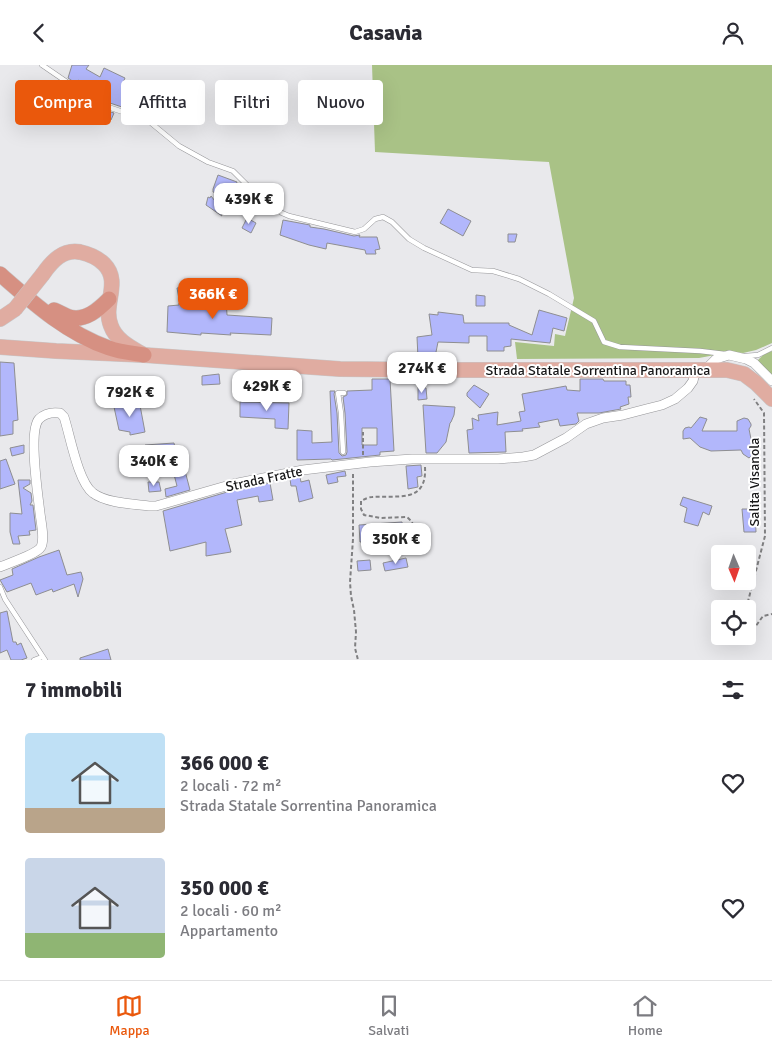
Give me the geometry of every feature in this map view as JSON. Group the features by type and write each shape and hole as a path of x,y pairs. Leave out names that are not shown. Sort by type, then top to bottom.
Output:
{"highway":[{"path":"0,273 43,311 61,324 109,348 144,355"},
{"path":"30,300 71,318 82,317 95,312 109,299"}],"main road":[{"path":"0,319 15,309 56,259 66,253 90,254 108,268 112,279 112,290 109,299 110,326 123,342 144,355"},
{"name":"Strada Statale Sorrentina Panoramica","path":"0,347 340,369 727,369 744,375 756,383 772,399"}],"street":[{"path":"701,369 716,359 730,355 754,363 772,381"},
{"name":"Strada Fratte","path":"0,567 38,552 42,544 42,528 35,475 34,430 38,420 52,412 60,413 64,417 83,478 87,487 93,493 106,499 156,506 233,484 303,470 353,463 412,459 498,459 534,455 586,423 662,405 675,399 688,388 701,369"}],"lane":[{"path":"42,65 99,104 123,113 145,117 179,146 208,162 233,171 255,193 282,213 355,231 364,229 375,219 383,217 392,222 409,239 424,248 472,270 493,271 519,279 549,294 594,321 604,342 620,347 700,351 748,357 758,355 772,348"},
{"path":"343,452 338,393 344,393"},
{"path":"0,587 5,599 44,658 34,660"}],"path":[{"name":"Salita Visanola","path":"748,600 764,536 764,413"},
{"path":"362,462 363,432"},
{"path":"410,538 414,527 407,517 381,518 364,515 361,509 361,501 371,497 408,496 418,490 424,483 424,462"},
{"path":"353,463 353,539 350,582 356,632 355,648 358,660"},
{"path":"756,626 763,616 772,614"}],"green space":[{"path":"372,65 772,65 772,343 743,353 731,352 699,358 517,359 515,342 554,346 555,334 565,336 574,298 549,162 375,152 374,125 383,125 383,80 373,80"},
{"path":"772,351 772,378 758,360 764,354"}],"building":[{"path":"72,65 89,65 86,69 100,77 104,68 125,78 121,80 121,107 111,103 111,80 71,80 68,78"},
{"path":"218,175 237,182 231,199 213,192"},
{"path":"211,196 222,216 206,205 208,197 210,198"},
{"path":"448,209 471,221 463,236 440,223"},
{"path":"247,218 256,223 251,233 242,228"},
{"path":"283,220 354,236 360,235 359,237 377,237 380,249 375,250 376,254 366,254 365,250 327,243 326,249 309,245 280,235"},
{"path":"508,234 517,234 515,242 508,242"},
{"path":"202,285 179,299 177,288"},
{"path":"476,295 485,296 485,306 476,306"},
{"path":"226,298 227,315 272,318 271,335 201,333 201,335 167,332 168,306"},
{"path":"539,310 567,318 564,331 553,328 550,343 511,339 511,346 504,347 504,351 487,351 487,336 469,336 469,343 438,342 435,357 418,358 417,337 432,335 429,314 438,315 438,312 463,315 464,323 509,323 509,325 532,335"},
{"path":"0,362 14,363 18,420 13,421 13,434 0,436"},
{"path":"219,374 220,384 202,385 202,376"},
{"path":"372,379 390,379 394,451 380,452 380,455 332,460 297,460 297,430 312,431 312,443 332,442 330,391 335,391 339,453 342,456 346,455 343,397 347,395 347,391 372,390","holes":["362,428 377,428 377,445 362,445"]},
{"path":"580,379 626,381 626,385 630,385 631,397 628,397 629,404 620,407 621,409 599,413 577,413 579,421 576,424 560,426 558,419 538,423 540,427 522,429 523,431 505,432 506,452 469,453 467,430 473,429 472,418 479,421 478,415 498,412 497,425 521,421 519,412 525,411 522,394 566,386 567,390 580,391"},
{"path":"474,385 489,394 480,408 467,396 467,393"},
{"path":"418,387 426,388 427,399 418,400"},
{"path":"139,400 145,432 130,435 130,432 119,430 114,407 125,405 125,402"},
{"path":"240,402 289,403 288,429 275,428 275,419 240,417"},
{"path":"423,405 455,407 446,442 437,453 426,453"},
{"path":"700,417 707,419 702,431 737,431 737,421 744,418 748,419 751,424 749,429 751,439 757,445 756,452 749,458 741,450 711,451 700,447 690,438 683,439 685,428 691,428"},
{"path":"174,443 179,468 184,467 190,490 166,497 165,489 177,486 170,459 159,460 159,452 147,455 145,445"},
{"path":"24,445 24,453 12,456 10,448"},
{"path":"6,459 15,484 0,489 0,461"},
{"path":"421,465 422,476 417,477 418,487 408,489 406,466"},
{"path":"345,471 346,476 337,477 338,482 328,484 326,475"},
{"path":"300,477 301,482 309,480 313,498 299,502 296,486 291,486 290,479"},
{"path":"18,480 30,480 30,484 23,488 31,493 32,501 30,505 33,505 36,530 29,531 30,535 18,536 20,544 13,544 10,532 10,513 22,514"},
{"path":"148,482 159,482 161,491 149,492"},
{"path":"270,483 273,500 259,502 258,496 237,500 242,525 225,529 231,552 206,556 206,542 170,551 163,511 234,490"},
{"path":"683,497 712,506 709,515 703,512 698,526 684,522 687,508 680,505"},
{"path":"742,509 755,509 756,532 744,532"},
{"path":"402,522 404,539 360,542 359,525"},
{"path":"59,550 67,575 81,572 83,579 78,597 74,584 53,592 52,589 36,595 31,583 7,592 0,580 13,575 12,569"},
{"path":"406,558 408,567 385,571 383,563"},
{"path":"370,560 371,570 358,571 357,561"},
{"path":"7,611 13,642 16,642 17,645 21,643 27,658 11,660 7,650 0,653 0,613"},
{"path":"108,649 111,660 80,660 80,658"}]}
